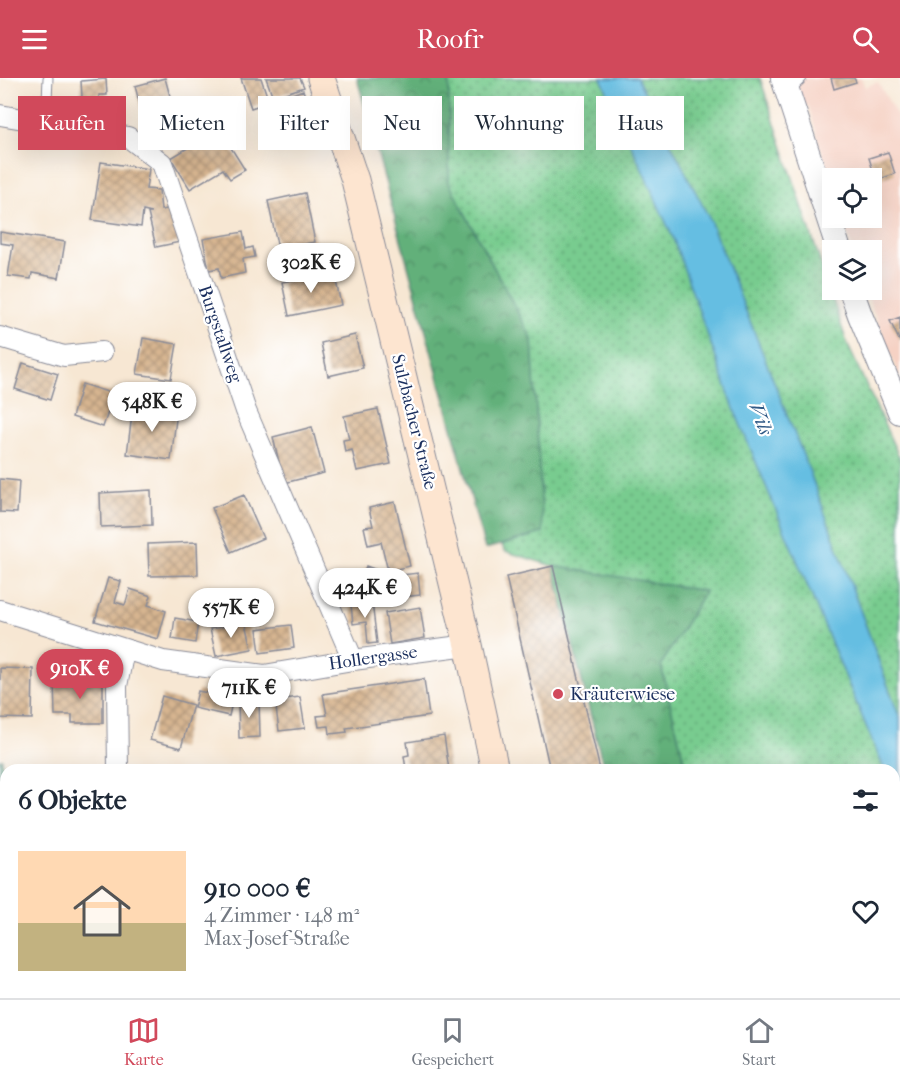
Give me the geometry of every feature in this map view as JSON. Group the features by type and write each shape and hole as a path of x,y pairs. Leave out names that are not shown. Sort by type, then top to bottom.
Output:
{"main road":[{"name":"Sulzbacher Straße","path":"321,78 355,180 468,645 494,764"}],"street":[{"path":"791,83 836,240"},
{"name":"Burgstallweg","path":"0,115 18,118"},
{"name":"Burgstallweg","path":"126,137 162,163 246,411 353,660"},
{"path":"855,300 900,412"},
{"path":"0,337 64,356 102,352"},
{"name":"Hollergasse","path":"0,610 163,661 264,675 353,660 468,645"},
{"path":"118,764 117,686 124,650"}],"lane":[{"path":"47,96 48,78"}],"shaded area":[{"path":"790,78 861,78 865,87 878,82 900,121 900,377 869,300 882,300 882,240 850,240 845,228 882,228 882,168 827,168 808,105 800,108"}],"green space":[{"path":"357,78 449,78 449,183 532,339 543,533 485,549 377,150 442,150 442,96 362,96"},
{"path":"381,78 760,78 822,267 822,300 833,300 847,343 900,459 900,764 603,764 553,566 504,551 400,150 442,150 442,96 386,96"},
{"path":"553,566 705,591 661,665 685,764 603,764"}],"water":[{"path":"601,78 637,78 646,96 609,96"},
{"name":"Vils","path":"633,150 674,150 709,218 809,470 900,719 900,764 882,764 736,414 673,238"}],"building":[{"path":"165,78 170,96 138,98 135,86"},
{"path":"241,78 261,78 267,96 258,96 258,106 251,108"},
{"path":"266,78 300,78 304,87 273,96"},
{"path":"831,78 854,78 856,82 834,89"},
{"path":"106,79 107,95 82,96 81,81"},
{"path":"303,90 305,96 287,96"},
{"path":"184,150 232,150 245,170 230,179 223,169 190,189 171,158"},
{"path":"888,152 895,174 882,178 882,168 872,168 869,158"},
{"path":"101,162 149,169 146,189 159,190 161,210 172,208 180,242 156,247 148,213 152,213 143,211 141,227 92,220"},
{"path":"305,193 315,242 278,249 268,201"},
{"path":"0,232 65,242 59,278 32,273 31,279 8,276 13,245 0,243"},
{"path":"243,232 246,249 253,247 255,257 243,259 245,273 221,278 219,268 209,270 203,239"},
{"path":"334,271 341,305 289,316 282,282"},
{"path":"900,317 900,342 890,321"},
{"path":"355,335 363,368 328,376 321,343"},
{"path":"143,338 177,344 171,379 137,374"},
{"path":"23,363 58,374 50,400 15,389"},
{"path":"82,384 114,394 103,427 72,417"},
{"path":"133,406 177,411 171,460 127,454"},
{"path":"378,409 391,464 357,471 352,450 345,452 343,440 349,439 344,416"},
{"path":"312,427 324,473 284,483 273,437"},
{"path":"0,479 19,481 17,513 0,512"},
{"path":"151,490 152,525 101,527 100,493"},
{"path":"244,495 263,538 231,552 212,508"},
{"path":"395,502 410,566 388,571 381,542 368,545 364,527 373,526 369,508"},
{"path":"197,542 198,575 149,576 148,544"},
{"path":"366,566 393,576 418,573 420,595 394,598 360,588"},
{"name":"Kräuterwiese","path":"553,566 599,764 549,764 506,577"},
{"path":"108,578 121,581 115,602 125,605 130,589 151,596 148,605 166,611 158,639 95,621"},
{"path":"372,602 377,643 368,644 366,622 353,624 351,605"},
{"path":"420,607 425,638 390,644 385,613"},
{"path":"175,618 198,622 195,643 172,639"},
{"path":"246,623 252,649 216,656 210,629"},
{"path":"291,625 294,648 260,653 257,629"},
{"path":"0,668 33,669 32,719 0,718"},
{"path":"424,679 429,716 346,728 347,732 330,734 329,726 319,727 317,716 327,715 323,694"},
{"path":"54,680 103,680 103,723 72,723 72,715 55,715"},
{"path":"198,691 233,698 229,716 194,708"},
{"path":"162,696 193,705 181,748 150,740"},
{"path":"300,697 305,728 279,731 275,700"},
{"path":"259,700 260,737 239,738 238,701"},
{"path":"444,736 448,764 405,764 404,756 409,755 407,742"}],"place":[{"name":"Kräuterwiese","path":"558,694"}]}
